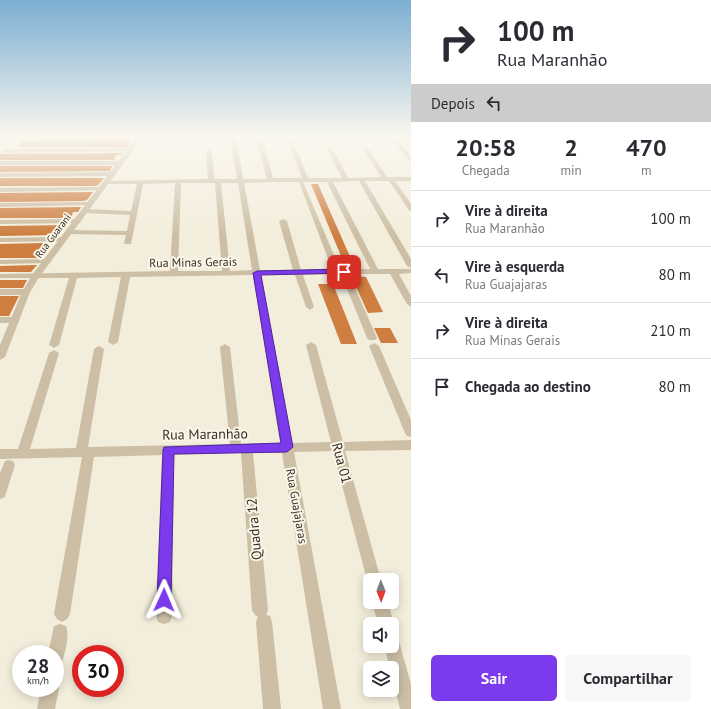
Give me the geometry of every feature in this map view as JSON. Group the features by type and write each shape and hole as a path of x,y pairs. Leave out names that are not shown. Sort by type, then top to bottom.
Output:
{"street":[{"name":"Rua Guarani","path":"1,354 26,292 36,275 115,170"},
{"path":"213,170 226,273"},
{"name":"Rua Guajajaras","path":"239,170 332,709"},
{"path":"268,170 271,181"},
{"path":"300,170 340,272 373,342 411,433"},
{"path":"341,170 346,180"},
{"path":"381,170 411,209"},
{"path":"0,175 112,174"},
{"path":"0,190 140,182 304,182 346,180 389,181 411,179"},
{"path":"128,242 140,182"},
{"path":"174,274 178,182"},
{"path":"330,182 375,271"},
{"path":"362,182 411,266"},
{"path":"0,205 89,204"},
{"path":"84,211 133,213"},
{"path":"0,222 76,221"},
{"path":"283,221 310,307"},
{"path":"69,232 129,233"},
{"path":"0,240 62,239"},
{"path":"0,262 46,261"},
{"path":"393,271 411,304"},
{"name":"Rua Minas Gerais","path":"0,276 411,271"},
{"path":"113,342 126,274"},
{"path":"23,453 74,275"},
{"path":"0,292 26,292"},
{"path":"0,320 15,320"},
{"name":"Rua 01","path":"311,345 372,573"},
{"name":"Quadra 12","path":"224,347 241,448 272,709"},
{"path":"62,614 99,349"},
{"name":"Rua Maranhão","path":"0,454 411,445"},
{"path":"164,616 168,450"},
{"path":"0,493 9,465"},
{"path":"58,645 60,632"},
{"path":"394,653 409,709"},
{"path":"46,709 48,697"}],"building":[{"path":"0,170 110,170 110,171 0,172"},
{"path":"0,178 104,178 98,185 95,186 0,186"},
{"path":"311,184 318,184 355,268 346,268"},
{"path":"93,192 87,200 83,201 0,202 0,193"},
{"path":"81,207 78,212 73,212 71,218 0,218 0,208"},
{"path":"68,225 65,229 57,229 55,235 0,236 0,226"},
{"path":"45,243 40,258 0,258 0,244"},
{"path":"37,265 31,272 0,272 0,266"},
{"path":"351,276 366,277 383,312 368,313"},
{"path":"0,280 27,280 23,288 0,288"},
{"path":"318,284 333,284 357,344 341,344"},
{"path":"0,296 19,296 9,316 0,316"},
{"path":"374,328 390,328 398,343 381,343"}],"route":[{"path":"164,600 168,450 287,447 257,273 344,272"}]}
